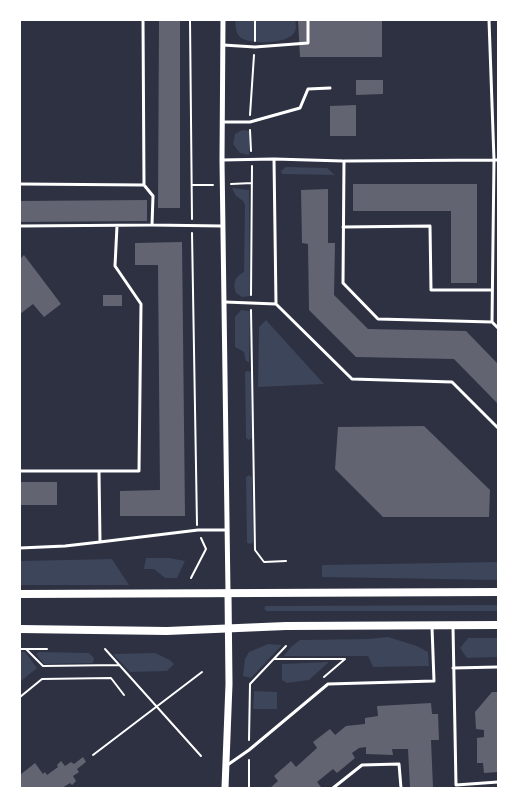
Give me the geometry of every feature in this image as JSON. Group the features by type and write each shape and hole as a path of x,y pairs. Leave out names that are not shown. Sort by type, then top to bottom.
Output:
{"main road":[{"path":"20,594 498,592"},
{"path":"20,629 167,631 286,626 498,625"}],"street":[{"path":"223,20 222,226 229,629 225,789"}],"lane":[{"path":"143,20 144,185 153,196 152,225"},
{"path":"223,45 255,47 308,43 308,20"},
{"path":"489,20 496,160 492,322"},
{"path":"222,122 250,122 300,108 308,89 330,88"},
{"path":"274,159 276,304"},
{"path":"222,160 496,160"},
{"path":"344,161 343,284 378,319 492,322 498,328"},
{"path":"20,184 144,185"},
{"path":"20,226 222,226"},
{"path":"20,471 139,471 141,304 115,266 117,226"},
{"path":"343,227 430,226 431,290 493,290"},
{"path":"223,302 276,304 352,379 452,382 498,428"},
{"path":"99,471 100,542"},
{"path":"20,548 65,546 198,531 227,530"},
{"path":"225,766 249,750 328,684 434,681 432,625"},
{"path":"453,625 456,785 498,782"},
{"path":"453,668 498,667"},
{"path":"333,789 362,765 399,764 402,789"}],"path":[{"path":"190,20 198,531 206,549 191,579"},
{"path":"255,20 250,122 255,550 264,562 286,561"},
{"path":"249,789 250,684 286,646"},
{"path":"20,649 47,649"},
{"path":"26,649 43,666 119,664"},
{"path":"105,649 201,756"},
{"path":"274,659 345,659 319,681"},
{"path":"93,755 202,672"},
{"path":"20,697 42,679 111,678 124,695"}],"shaded area":[{"path":"235,20 295,20 296,28 290,37 284,39 268,42 251,41 238,35"},
{"path":"242,130 250,131 249,155 240,153 233,144 235,134"},
{"path":"286,167 327,168 335,175 282,174 281,171"},
{"path":"232,188 249,190 250,296 242,297 236,293 235,289 236,278 244,272 245,205"},
{"path":"241,310 250,311 249,362 246,361 244,352 235,347 235,317"},
{"path":"266,320 324,384 258,387 259,327"},
{"path":"245,372 251,372 252,438 249,440 246,438"},
{"path":"249,475 252,477 253,542 251,544 247,543 246,477"},
{"path":"146,558 185,561 177,578 165,578 154,569 144,569"},
{"path":"112,559 129,585 20,585 20,561"},
{"path":"498,562 498,580 322,577 322,565"},
{"path":"498,605 498,611 266,611 264,608 266,606"},
{"path":"388,637 428,652 429,666 373,667 368,656 284,656 300,640"},
{"path":"468,638 498,638 498,657 467,658 460,648"},
{"path":"268,644 282,645 251,678 243,676 245,659 249,652"},
{"path":"20,652 25,652 37,668 20,682"},
{"path":"39,652 89,653 94,658 93,663 44,664 36,654"},
{"path":"155,653 174,664 167,671 130,672 113,654"},
{"path":"329,662 309,680 287,683 282,680 282,664"},
{"path":"254,691 277,692 277,709 253,709"}],"building":[{"path":"159,20 180,20 180,208 158,208"},
{"path":"298,20 382,20 382,57 300,57"},
{"path":"356,80 383,80 383,94 356,95"},
{"path":"356,105 356,136 330,136 330,106"},
{"path":"353,184 477,184 477,283 451,283 451,211 353,211"},
{"path":"328,189 328,243 335,243 334,295 368,329 466,331 498,364 498,404 454,359 356,357 309,310 308,244 302,243 301,190"},
{"path":"147,200 147,221 20,222 20,201"},
{"path":"182,242 185,516 120,516 120,491 160,490 158,265 135,265 135,243"},
{"path":"24,255 61,304 44,317 33,304 20,314 20,259"},
{"path":"103,295 122,295 122,306 103,306"},
{"path":"424,426 490,490 489,517 383,517 335,469 338,427"},
{"path":"20,482 57,482 57,505 20,505"},
{"path":"492,692 498,692 498,772 484,773 483,763 477,763 477,738 484,737 484,730 476,729 475,712"},
{"path":"431,703 432,714 438,714 439,740 431,740 433,788 410,788 408,749 392,749 393,755 366,754 366,747 359,748 352,753 355,758 337,773 333,769 317,782 321,787 319,788 270,788 278,781 274,776 291,761 296,767 317,748 313,742 330,729 335,735 346,726 365,724 365,718 378,716 377,706"},
{"path":"83,757 86,762 77,769 79,772 73,776 76,781 72,785 70,783 62,788 20,788 20,775 35,763 43,774 45,772 47,775 58,767 61,761 65,766 71,762 74,764"}]}
